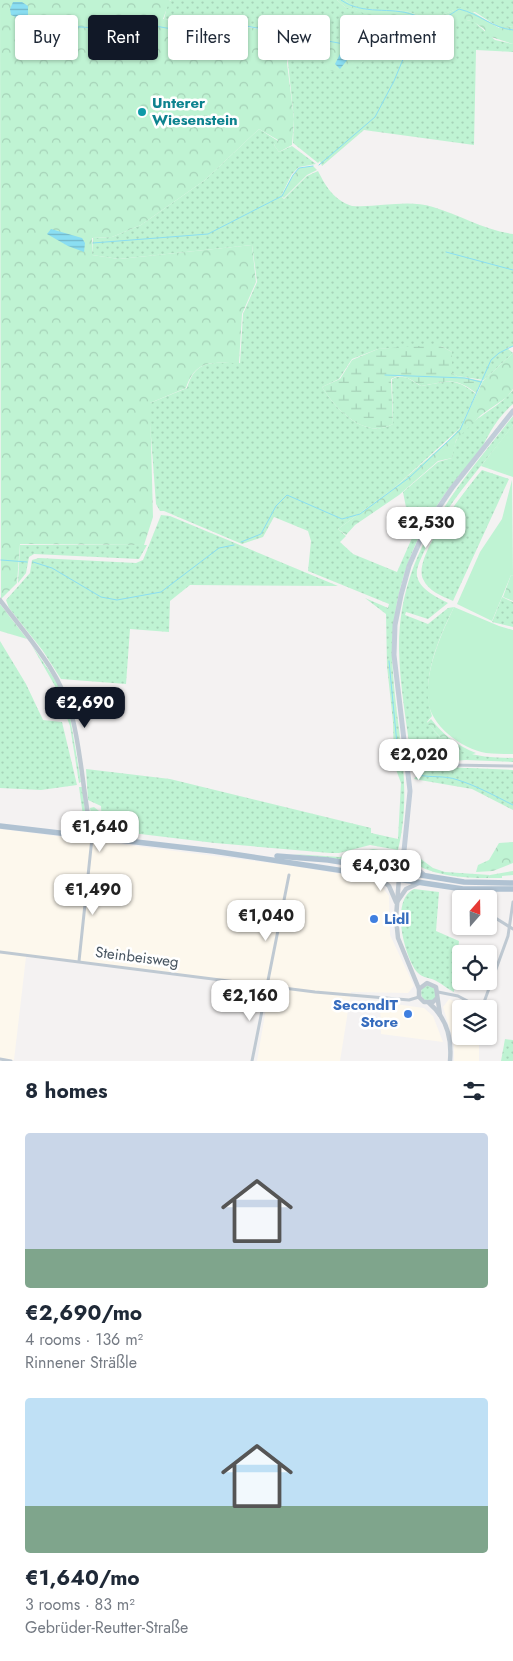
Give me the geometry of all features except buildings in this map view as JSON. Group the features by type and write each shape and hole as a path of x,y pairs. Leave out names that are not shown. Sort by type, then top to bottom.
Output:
{"main road":[{"path":"401,869 409,813 408,767 394,655 396,625 405,576 420,538 435,512 513,411"},
{"path":"0,826 213,851 375,874 463,889 513,889"},
{"path":"213,851 328,860 401,869 464,882 513,883"},
{"path":"383,868 404,853"},
{"path":"404,853 409,863 424,875"}],"street":[{"path":"0,600 41,654 58,681 65,697 78,745 92,836 79,961"},
{"path":"408,767 450,764 513,766"},
{"path":"401,869 396,903 398,938 404,957 414,974 419,989 419,997 424,1002 430,1003 440,1015"},
{"path":"375,874 388,886 396,903"},
{"path":"252,1061 289,875"},
{"path":"396,903 406,889 420,882"},
{"path":"438,992 458,996 479,1007 483,1005 493,982 511,928 513,902"},
{"path":"498,920 511,928"},
{"name":"Steinbeisweg","path":"0,952 267,986 409,1000 419,997"},
{"path":"414,974 434,985 438,992 437,998 440,1015 449,1036 450,1061"},
{"path":"419,989 424,984 429,983"},
{"path":"430,1003 437,998"},
{"path":"0,1060 12,1061"}],"shaded area":[{"path":"0,829 286,865 372,879 379,883 389,896 390,935 414,986 408,993 351,992 340,1061 257,1061 270,985 26,957 14,1060 0,1058"},
{"path":"449,999 452,1000 452,1036 443,1007"},
{"path":"380,1002 424,1008 433,1016 443,1042 381,1034"},
{"path":"454,1045 479,1045 479,1061 454,1061"}],"green space":[{"path":"0,0 170,0 163,19 168,20 168,60 248,60 248,27 258,29 258,60 287,60 294,119 292,145 279,152 274,145 278,140 259,129 205,180 141,225 112,237 92,238 92,255 119,259 252,245 256,282 242,314 239,363 213,363 200,367 190,378 186,388 150,403 153,517 144,545 20,544 17,583 1,599"},
{"path":"171,0 337,0 345,7 372,15 340,15 340,42 330,42 330,15 258,15 258,28 248,26 248,15 168,15 168,19 164,19 168,2"},
{"path":"337,0 345,0 358,8 397,10 419,15 370,15 345,7"},
{"path":"345,0 513,0 513,26 500,28 475,12 454,10 442,15 419,15 397,10 357,8"},
{"path":"463,6 499,28 513,26 513,44 485,35 485,30 478,25 464,20 454,24 454,15 442,15"},
{"path":"460,19 473,21 495,40 513,44 513,52 476,50 474,145 364,130 322,166 320,161 318,163 293,143 294,119 288,60 325,60 325,67 347,60 454,60 454,22"},
{"path":"330,39 340,41 340,60 366,60 341,72 325,68 325,60 330,60"},
{"path":"259,129 278,141 274,145 279,152 292,146 316,164 299,167 292,174 281,196 284,199 307,176 318,171 335,197 352,206 423,205 443,210 482,226 513,234 513,346 507,348 513,353 484,380 457,376 452,373 452,352 441,346 378,349 352,359 339,379 322,387 343,413 361,425 372,428 382,428 393,424 392,379 396,377 407,378 421,386 444,382 456,383 476,394 460,428 393,489 338,529 346,536 340,542 353,554 397,572 412,538 403,492 438,462 452,458 456,441 463,432 477,419 500,403 513,390 513,404 499,419 480,451 449,489 420,535 403,579 397,602 392,649 404,783 404,805 398,850 370,845 339,853 330,853 215,843 107,830 102,826 101,806 88,800 86,769 170,779 371,828 371,833 398,839 401,783 394,764 393,722 387,666 386,614 365,598 388,608 389,604 308,571 311,541 308,531 274,517 263,537 242,544 160,511 156,504 150,403 187,388 195,371 207,364 240,363 243,314 257,282 252,245 119,259 92,255 93,238 112,237 141,225 205,180"},
{"path":"313,166 317,170 307,175 284,198 281,196 299,168"},
{"path":"441,346 452,352 452,373 457,376 483,381 476,393 456,382 421,386 406,378 395,377 391,379 393,424 382,428 372,428 361,425 343,413 322,387 340,379 352,360 378,349"},
{"path":"513,353 513,389 507,397 481,415 456,440 452,458 438,461 399,495 355,525 346,535 338,529 393,489 448,441 460,428 483,381"},
{"path":"513,416 513,425 464,487 442,519 418,565 417,576 422,585 430,593 448,603 428,619 406,612 405,615 428,624 448,608 454,607 432,660 428,688 432,716 427,722 436,733 455,748 475,755 513,758 513,762 466,760 412,764 402,693 399,650 401,615 408,582 434,524 471,470"},
{"path":"513,425 513,477 481,466"},
{"path":"482,470 509,479 453,601 436,593 425,583 422,569 425,555 443,523"},
{"path":"512,480 513,576 511,575 492,621 457,604 480,552 502,519"},
{"path":"161,515 170,516 338,586 190,585 170,601 169,632 130,629 126,684 61,679 43,651 9,608 6,600 30,573 32,560 39,558 136,563 143,560"},
{"path":"20,545 147,545 139,559 34,554 29,557 26,573 18,583"},
{"path":"511,575 513,576 513,601 503,597"},
{"path":"502,597 513,602 513,627 492,622"},
{"path":"0,604 27,639 0,631"},
{"path":"454,607 513,630 513,754 486,753 467,747 440,726 430,709 428,699 429,675 440,640"},
{"path":"0,641 26,684 43,720 62,722 77,785 41,790 0,788"},
{"path":"31,644 60,687 69,711 81,782 79,783 70,726 55,686"},
{"path":"431,719 451,739 476,753 470,755 448,745 427,723"},
{"path":"440,767 513,770 513,810 472,789 414,779 425,771"},
{"path":"79,787 82,787 87,824 84,823"},
{"path":"94,807 99,811 98,825 93,824 90,808"},
{"path":"513,842 513,863 493,871 476,872 478,865 489,860 499,843"},
{"path":"373,849 396,853 385,864 378,865 293,854 340,857"},
{"path":"410,851 433,868 445,872 490,875 488,878 446,875 425,869 410,858"},
{"path":"513,871 513,875 502,876 502,878 488,878 490,875"},
{"path":"414,889 439,892 436,931 459,941 459,945 452,945 452,990 454,990 454,992 435,980 419,974 412,964 404,941 401,916 407,895"},
{"path":"429,985 437,993 429,1001 421,993"},
{"path":"505,1039 513,1040 513,1061 501,1061"}],"water":[{"path":"13,2 22,2 28,6 28,15 15,15 15,17 11,15 10,9"},
{"path":"340,54 340,60 347,60 340,69 335,64"},
{"path":"51,229 82,238 85,243 84,252 68,246 47,234"}],"waterway":[{"path":"319,165 375,117 394,81 416,28 414,15 405,12 359,8 341,0"},
{"path":"158,26 172,29 235,24 344,44 385,36 414,15 428,20 438,20 447,17 459,9 499,27 513,30"},
{"path":"78,27 88,28"},
{"path":"93,243 208,234 282,196 299,168 313,166"},
{"path":"446,252 513,270"},
{"path":"241,542 261,534 276,506 287,495 342,519 360,514 410,477 460,430 491,360 499,353 513,346"},
{"path":"385,375 465,378 481,382"},
{"path":"33,562 52,568 101,597 117,600 161,592 219,548 234,545"},
{"path":"1,560 27,562"},
{"path":"389,661 399,765 403,770"},
{"path":"419,775 458,780 513,805"}],"place":[{"name":"Unterer Wiesenstein","path":"142,112"},
{"name":"Lidl","path":"374,919"},
{"name":"SecondIT Store","path":"408,1014"}]}
